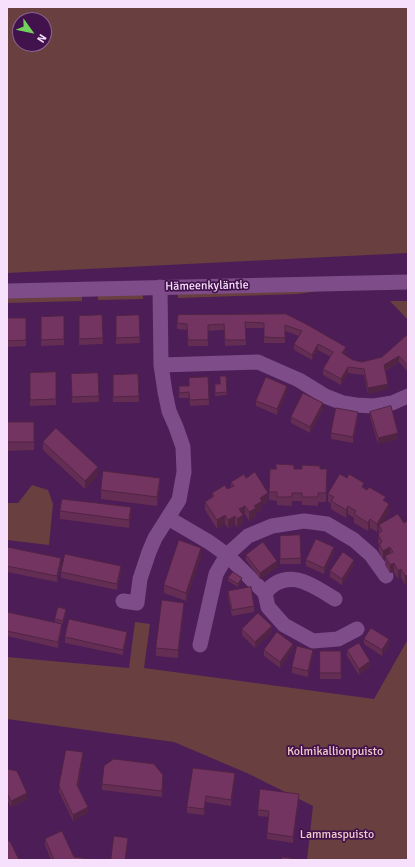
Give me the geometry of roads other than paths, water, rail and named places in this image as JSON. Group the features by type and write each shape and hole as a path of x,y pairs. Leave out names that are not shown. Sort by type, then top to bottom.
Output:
{"street":[{"name":"Hämeenkyläntie","path":"7,291 408,282"},
{"path":"130,602 155,538 179,500 183,483 183,447 169,411 161,365 160,287"},
{"path":"161,365 258,362 299,380 324,396 343,403 356,405 374,406 392,403 408,396"},
{"path":"168,518 209,542 227,555 265,593 268,607 284,625 313,641 338,639 357,629"},
{"path":"200,645 216,574 227,555 248,536 272,526 304,521 327,524 354,540 370,555 386,576"},
{"path":"265,593 272,585 288,579 308,582 335,599"}],"park label":[{"name":"Kolmikallionpuisto","path":"335,752"},
{"name":"Lammaspuisto","path":"337,835"}]}
